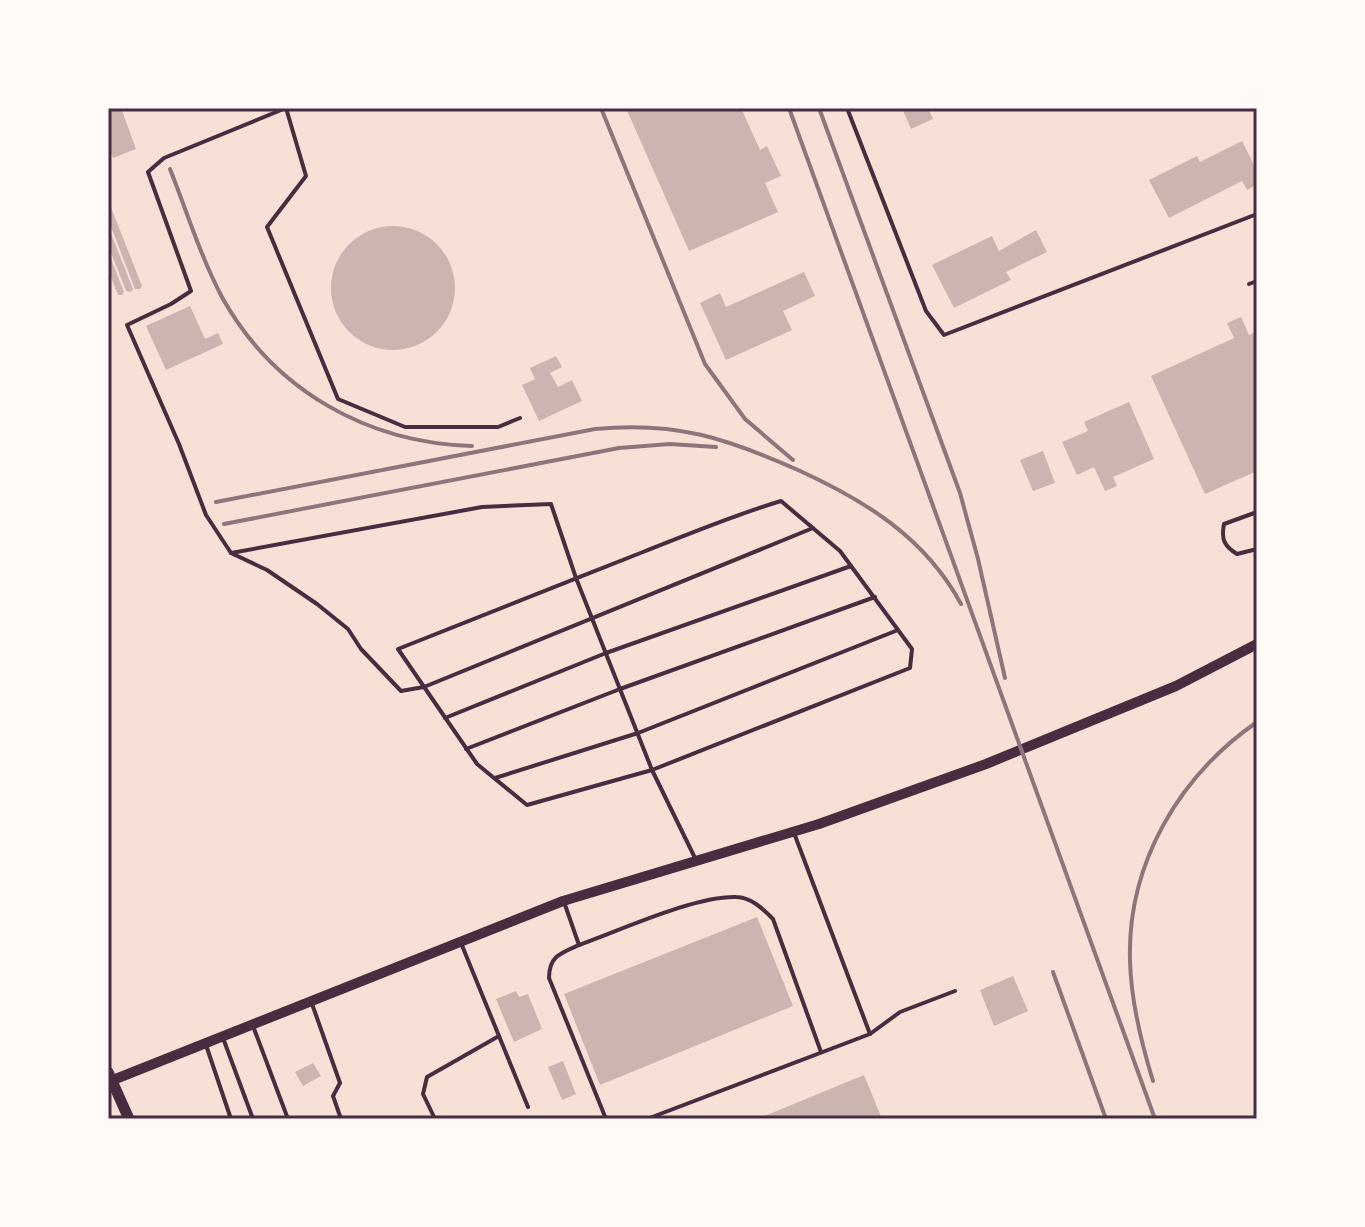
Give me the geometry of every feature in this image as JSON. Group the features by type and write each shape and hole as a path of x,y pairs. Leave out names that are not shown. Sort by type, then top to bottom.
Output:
{"main road":[{"path":"109,1078 129,1119"}],"street":[{"path":"109,1078 206,1045 563,901 793,831 986,764 1187,681 1257,644"}],"lane":[{"path":"520,418 498,427 405,427 338,399 267,227 306,176 286,108 164,158 148,172 191,291 127,325 206,515 231,553 267,570 348,629 361,649 401,691 424,687 813,528"},
{"path":"847,108 926,311 944,335 1257,214"},
{"path":"1249,284 1257,281"},
{"path":"781,501 813,528 840,551 912,649 910,668 652,770 527,805 477,764 398,649 781,501"},
{"path":"231,553 482,507 551,504 576,578 652,770 696,860"},
{"path":"1257,512 1224,524 1222,537 1228,549 1237,554 1257,549"},
{"path":"445,718 606,653 851,565"},
{"path":"466,749 620,689 875,597"},
{"path":"494,778 638,733 898,630"},
{"path":"793,831 870,1034"},
{"path":"606,1119 549,978 551,960 556,954 699,902 739,896 760,906 773,919 821,1052"},
{"path":"563,901 579,945"},
{"path":"460,940 528,1107"},
{"path":"647,1119 870,1034 900,1012 955,991"},
{"path":"311,1001 340,1083 333,1096 341,1119"},
{"path":"253,1026 288,1119"},
{"path":"435,1119 423,1094 427,1077 499,1036"},
{"path":"223,1038 253,1119"},
{"path":"206,1045 231,1119"}],"building":[{"path":"121,108 136,149 113,158 108,145 108,111"},
{"path":"626,108 741,108 760,150 767,146 781,176 765,183 778,212 689,251"},
{"path":"902,108 928,108 933,119 911,129"},
{"path":"1242,141 1257,171 1257,185 1247,190 1242,181 1169,218 1149,180 1197,156 1200,162"},
{"path":"108,200 142,286 140,289 135,289 108,219"},
{"path":"108,226 133,289 131,292 126,291 108,245"},
{"path":"393,226 417,231 437,244 450,264 455,288 450,312 437,332 417,345 393,350 369,345 349,332 336,312 331,288 336,264 349,244 369,231"},
{"path":"1036,230 1047,252 1006,272 1011,280 954,308 932,265 992,236 999,251"},
{"path":"108,251 124,292 122,295 118,295 108,270"},
{"path":"804,272 815,296 783,311 792,330 726,360 700,303 720,293 726,307"},
{"path":"190,306 205,339 218,333 223,344 166,370 146,326"},
{"path":"1241,317 1249,335 1257,331 1257,471 1205,494 1151,376 1234,338 1227,323"},
{"path":"556,356 562,367 550,373 558,387 572,380 582,401 539,421 522,385 535,379 530,368"},
{"path":"1129,402 1154,459 1113,477 1117,486 1105,491 1094,467 1077,475 1062,442 1088,431 1084,422"},
{"path":"1043,451 1055,483 1033,491 1020,460"},
{"path":"757,917 793,1006 600,1085 564,994"},
{"path":"1013,976 1028,1011 994,1026 980,990"},
{"path":"516,991 519,997 528,994 542,1029 514,1042 496,999"},
{"path":"563,1061 576,1094 562,1100 548,1067"},
{"path":"313,1063 321,1076 303,1086 295,1072"},
{"path":"864,1075 882,1119 757,1119"}],"railway":[{"path":"601,108 705,364 745,419 793,460"},
{"path":"789,108 1155,1119"},
{"path":"819,108 960,493 1005,678"},
{"path":"170,169 223,299 244,332 269,360 297,385 328,406 361,422 397,435 434,443 472,446"},
{"path":"216,502 595,429 675,430 700,434 747,449 846,494 911,540 930,559 961,604"},
{"path":"224,524 619,448 670,444 716,447"},
{"path":"1153,1081 1132,992 1131,925 1138,890 1148,857 1163,825 1182,796 1204,768 1257,722"},
{"path":"1053,972 1106,1119"}]}
